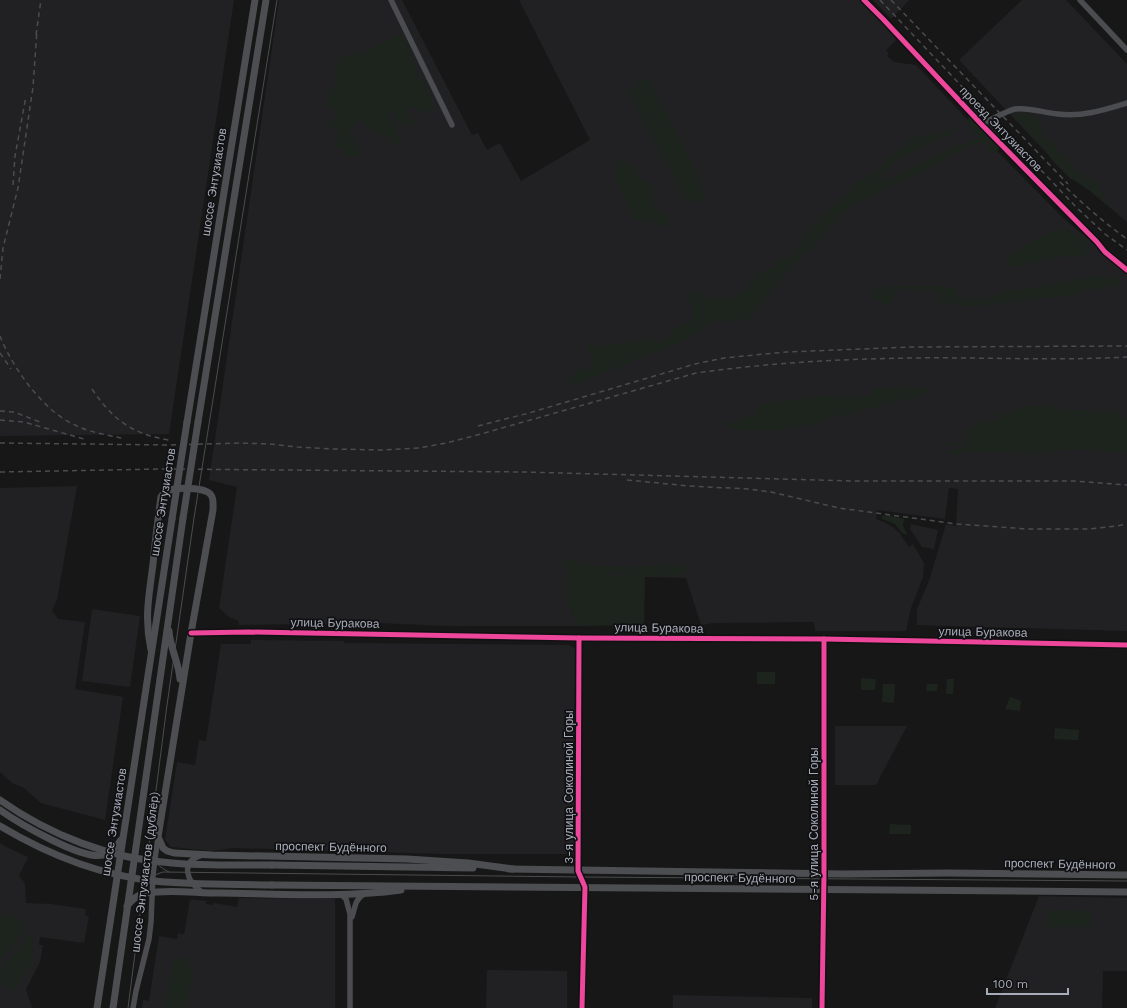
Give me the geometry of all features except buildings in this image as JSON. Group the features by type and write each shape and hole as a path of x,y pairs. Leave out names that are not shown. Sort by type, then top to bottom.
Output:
{"main road":[{"name":"шоссе Энтузиастов","path":"97,1008 151,650 255,0"},
{"name":"шоссе Энтузиастов","path":"113,1008 183,518 266,0"},
{"path":"151,650 146,623 148,593 161,497 170,490 205,490 211,494 214,500 213,510 181,691"},
{"path":"169,617 169,636 180,670 181,691"},
{"name":"шоссе Энтузиастов (дублёр)","path":"158,837 181,691"},
{"name":"проспект Будённого","path":"0,800 32,820 64,836 90,846 125,856 170,863 578,871 824,874 948,873 1127,875"},
{"path":"0,810 32,830 76,850 93,855 104,855 116,847 123,838"},
{"name":"проспект Будённого","path":"0,826 62,857 94,868 121,876 174,883 379,889 426,886 1127,892"},
{"name":"проспект Будённого","path":"158,837 163,848 174,853 407,860 468,863 513,869"},
{"name":"проспект Будённого","path":"127,906 132,900 140,895 152,893 364,894 379,889"}],"street":[{"path":"391,0 452,125"},
{"name":"проезд Энтузиастов","path":"864,0 1105,252 1127,270"},
{"path":"1080,0 1127,50"},
{"path":"982,124 1013,110 1020,109 1060,114 1078,114 1106,110 1127,103"},
{"name":"улица Буракова","path":"191,633 249,632 579,638 824,639 1127,645"},
{"name":"3-я улица Соколиной Горы","path":"579,638 578,871 585,887 582,1008"},
{"name":"5-я улица Соколиной Горы","path":"822,1008 824,890 824,639"},
{"name":"шоссе Энтузиастов (дублёр)","path":"133,1008 152,922 153,875 158,837"},
{"path":"203,893 192,883 188,872 192,861 204,855"},
{"path":"339,894 346,899 351,924 350,1008"},
{"path":"351,924 355,904 360,896 364,894"}],"shaded area":[{"path":"0,0 234,0 169,434 0,436"},
{"path":"279,0 402,0 472,135 478,133 487,150 500,143 521,181 590,140 519,0 859,0 882,22 896,40 886,50 889,53 887,56 894,62 916,65 1063,218 1127,271 1127,631 917,625 917,609 929,581 946,524 956,526 958,489 949,488 945,519 877,510 876,519 894,528 909,547 913,544 924,563 923,577 911,608 906,631 815,631 814,622 713,623 701,625 686,578 567,575 567,602 579,626 444,626 378,623 239,625 238,621 229,617 219,608 237,487 209,480"},
{"path":"873,0 909,0 891,19"},
{"path":"1022,0 1066,0 1127,64 1127,222 1055,162 959,60"},
{"path":"398,35 406,39 418,74 430,93 433,108 428,114 416,108 408,107 407,115 415,123 414,125 404,126 391,113 385,115 394,123 401,144 394,144 389,138 375,133 363,120 357,122 350,131 352,137 359,144 358,156 351,158 347,156 344,150 336,147 339,133 327,123 328,121 337,119 335,110 328,104 327,93 334,87 339,59 344,55 362,53"},
{"path":"647,77 693,165 706,199 689,203 682,194 627,89 635,89 635,85"},
{"path":"973,108 980,112 998,132 1000,143 995,153 989,152 987,144 984,142 961,149 924,172 887,187 876,195 868,197 850,206 835,220 816,244 795,263 759,305 753,315 746,320 729,322 724,320 711,321 695,336 658,352 640,357 590,380 575,384 569,383 568,380 575,372 588,368 594,359 587,350 587,343 590,342 601,348 612,343 621,344 648,338 661,343 676,327 693,321 694,307 688,299 688,293 693,291 716,299 731,297 744,291 760,273 776,264 782,258 793,255 805,236 827,212 847,194 852,186 875,172 912,138 935,134 958,127 957,130 952,133 895,162 881,175 881,178 886,181 952,147 970,142 979,137 970,127 968,119 970,111"},
{"path":"1015,114 1034,115 1038,119 1044,134 1069,161 1074,169 1096,183 1109,203 1108,206 1100,197 1070,178 1054,162 1036,139 1016,119 1014,116"},
{"path":"623,159 631,165 642,180 652,185 654,188 653,203 660,212 669,217 670,221 666,227 661,226 654,221 636,221 615,179 617,162"},
{"path":"1064,228 1088,243 1089,249 1085,254 1080,256 1059,257 1023,265 1005,267 1004,264 1008,259 1022,247 1041,237"},
{"path":"1100,276 1115,278 1123,283 1122,285 1113,285 1095,290 1089,290 1067,297 1051,297 967,307 943,303 939,300 938,294 935,290 924,291 912,288 897,291 894,295 892,303 879,302 874,298 872,292 873,289 887,287 914,285 942,286 955,288 957,290 955,295 957,297 974,300 985,299 1009,290 1031,288"},
{"path":"875,388 928,388 929,391 916,397 883,404 876,408 859,411 800,427 776,431 754,431 728,428 725,424 754,415 758,406 761,404 797,400 809,397 827,396 851,398 874,393"},
{"path":"1043,405 1068,411 1080,410 1116,412 1127,419 1127,453 1071,449 1043,453 968,452 948,455 950,453 943,449 949,450 969,447 965,444 957,445 944,443 965,443 968,441 965,431 976,428 974,425 985,421 1002,419 992,415 1011,412 1025,407"},
{"path":"77,486 57,600 52,610 58,619 85,622 75,689 123,697 105,820 41,803 24,788 12,783 0,772 0,488"},
{"path":"886,515 904,519 903,525 907,535 902,533 895,524 882,519 882,516"},
{"path":"911,524 938,530 934,549 922,547 910,529"},
{"path":"562,560 575,561 591,565 625,567 678,564 687,568 684,575 643,576 645,577 644,625 579,626 567,602 566,575 568,574 566,568 561,563","holes":["610,572 623,573 632,576 605,575"]},
{"path":"92,609 140,616 130,687 82,681"},
{"path":"251,640 344,641 345,643 567,645 575,648 574,854 442,854 233,848 212,851 171,847 165,840 177,762 195,765 199,740 206,741 221,644 251,644"},
{"path":"757,672 775,672 775,684 757,684"},
{"path":"861,678 876,679 875,690 861,690"},
{"path":"947,679 954,679 953,694 946,694"},
{"path":"883,684 895,684 894,703 882,702"},
{"path":"927,684 938,684 937,691 926,691"},
{"path":"1010,697 1021,701 1020,711 1005,709"},
{"path":"835,726 907,726 876,785 835,785"},
{"path":"1055,728 1079,730 1078,740 1054,739"},
{"path":"890,824 911,825 911,834 889,834"},
{"path":"0,843 28,857 19,876 25,883 26,903 51,904 86,909 85,915 89,916 84,943 40,937 39,945 43,945 40,962 26,989 32,1008 0,1008"},
{"path":"1039,896 1127,898 1127,971 1103,971 1102,1008 995,1008"},
{"path":"239,898 335,899 335,1008 142,1008 143,1000 149,1001 159,936 177,939 178,933 184,934 190,899 206,901 206,904 213,905 214,903 237,907"},
{"path":"1048,910 1091,911 1091,927 1047,927"},
{"path":"8,914 23,923 25,929 0,962 0,917"},
{"path":"32,932 33,961 12,992 0,981 0,972"},
{"path":"178,957 186,959 190,964 192,970 191,986 185,1008 165,1008 170,984 170,975 174,960"},
{"path":"487,970 567,971 567,1008 486,1008"},
{"path":"673,995 812,998 812,1008 673,1008"}],"tram line":[{"path":"128,1008 167,705 194,518 277,0"},
{"path":"150,850 156,863 169,872"},
{"path":"145,883 149,877 163,872 1127,881"}],"railway":[{"path":"36,35 41,0"},
{"path":"880,0 1076,207 1105,234 1127,250"},
{"path":"891,0 1068,184"},
{"path":"0,279 3,248 18,188 33,87 37,30"},
{"path":"13,185 15,156 26,96"},
{"path":"1060,182 1092,212 1127,239"},
{"path":"0,336 12,361 30,387 51,410 81,428 125,439"},
{"path":"478,426 529,413 695,364 724,358 786,352 912,347 1127,346"},
{"path":"0,353 11,369"},
{"path":"0,443 170,445 239,443 333,449 381,450 419,448 481,434 696,373 804,362 830,361 938,358 1073,359 1127,357"},
{"path":"92,389 108,409 124,424 144,434 169,440"},
{"path":"0,411 14,412 40,422"},
{"path":"0,420 24,422 84,439"},
{"path":"0,472 162,469 525,472 855,481 1074,481 1127,485"},
{"path":"627,480 689,486 749,489 771,492 839,508 957,524 1028,529 1088,529 1127,524"}],"cycle path":[{"path":"864,0 1105,252 1127,270"},
{"path":"191,633 249,632 579,638 824,639 1127,645"},
{"path":"579,638 578,871 585,887 582,1008"},
{"path":"822,1008 824,874 824,639"}]}
